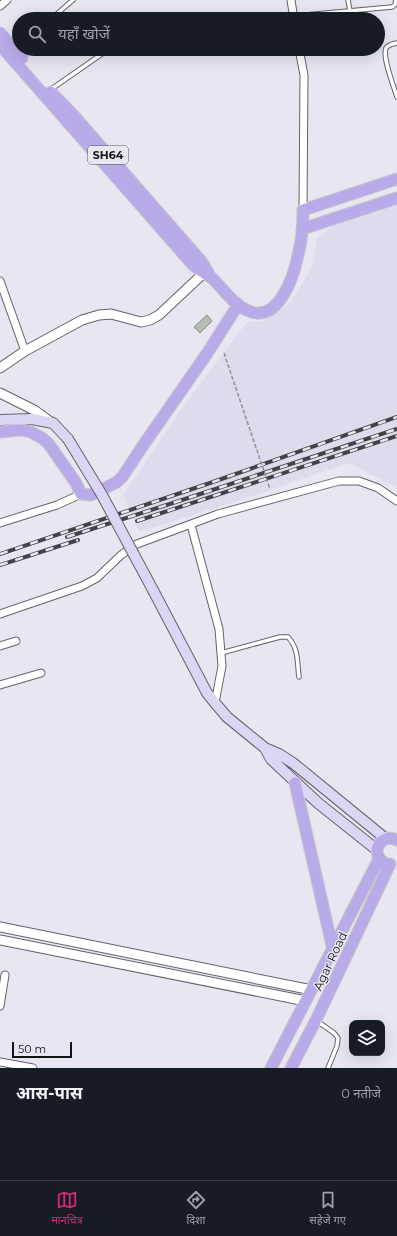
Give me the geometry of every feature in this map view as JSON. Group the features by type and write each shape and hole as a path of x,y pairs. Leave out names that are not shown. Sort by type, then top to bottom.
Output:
{"main road":[{"name":"SH64","path":"0,33 12,44"},
{"name":"SH64","path":"0,45 193,265 208,274 238,305 251,312 258,314 266,313 274,307 282,297 292,277 299,254 303,210"},
{"name":"SH64","path":"23,56 49,90 76,118 202,262 208,274"},
{"path":"303,210 397,180"},
{"path":"302,229 397,198"},
{"path":"0,432 22,430 42,438 48,443 76,483 81,494 90,495 117,482 123,476 206,355 238,305"},
{"path":"0,420 32,419 53,423 68,439 102,495 207,693 227,717 265,748 279,754 293,763 393,837"},
{"path":"265,748 271,759 295,783 378,854"},
{"path":"295,783 333,950"},
{"path":"271,1068 333,950 378,854 378,846 381,842 393,837"},
{"name":"Agar Road","path":"291,1068 393,864 382,862 378,854"}],"street":[{"path":"0,6 7,0"},
{"path":"291,0 293,12"},
{"path":"300,56 304,75 303,210"},
{"path":"0,368 25,351 82,320 99,315 111,314 141,322 150,320 159,315 208,274"},
{"path":"0,281 25,351"},
{"path":"0,393 34,410 53,423"},
{"path":"0,614 82,586 97,578 121,555 137,544 218,514 339,481 359,481 378,488 397,501"},
{"path":"0,523 57,505 81,494"},
{"path":"191,525 219,629 222,666 215,703"},
{"path":"0,646 16,641"},
{"path":"0,684 41,672"},
{"path":"0,927 312,990"},
{"path":"27,945 28,933"},
{"path":"0,940 306,1001"},
{"path":"133,966 135,954"},
{"path":"0,1006 5,975"},
{"path":"0,1062 33,1068"}],"lane":[{"path":"59,12 73,0"},
{"path":"348,0 350,11"},
{"path":"342,12 392,7 395,5 396,0"},
{"path":"397,43 390,44 386,49 385,57 397,97"},
{"path":"49,90 100,56"},
{"path":"221,653 280,637 288,637 293,642 296,649 299,677"},
{"path":"316,1020 334,1033 338,1038 337,1046 328,1068"}],"path":[{"path":"224,353 270,489"}],"shaded area":[{"path":"397,202 397,488 349,463 139,532 123,495 182,408 247,322 264,321 291,302 311,269 317,239 338,221"}],"building":[{"path":"207,315 212,321 200,333 194,327"}],"railway":[{"path":"0,554 210,483 397,417"},
{"path":"67,537 397,429"},
{"path":"137,521 397,436"},
{"path":"0,565 78,540"}]}
